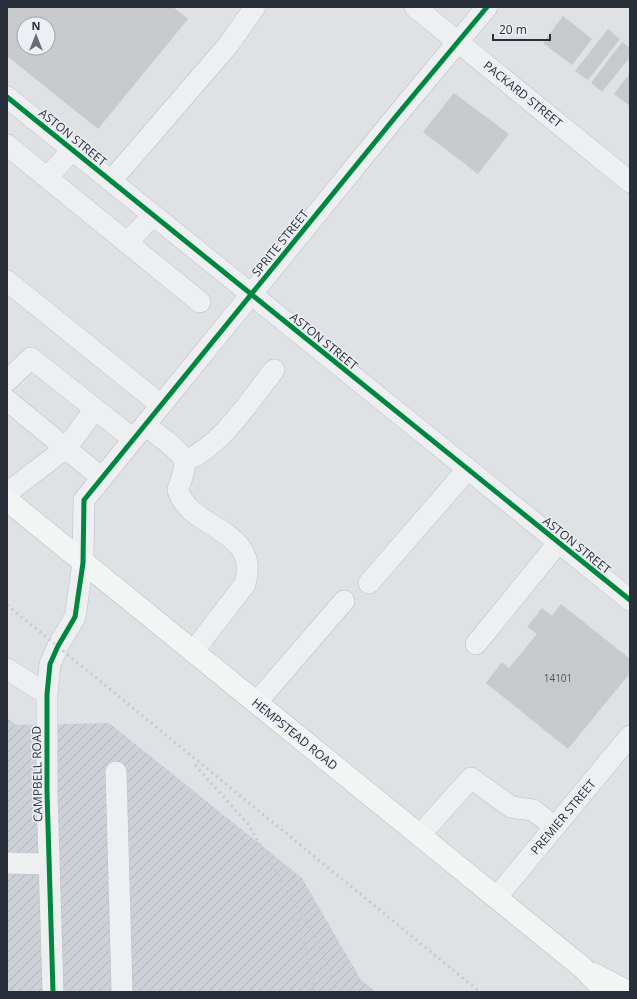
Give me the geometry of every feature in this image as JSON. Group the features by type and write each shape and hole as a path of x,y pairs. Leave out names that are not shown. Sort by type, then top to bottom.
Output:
{"main road":[{"name":"HEMPSTEAD ROAD","path":"7,500 583,968 606,992"},
{"name":"HEMPSTEAD ROAD","path":"583,968 628,992"}],"street":[{"path":"111,181 229,44 255,7"},
{"name":"PACKARD STREET","path":"415,7 630,182"},
{"name":"SPRITE STREET","path":"83,563 84,500 397,115 487,7"},
{"name":"ASTON STREET","path":"7,97 467,470 630,600"},
{"path":"7,145 200,302"},
{"path":"47,178 72,150"},
{"path":"127,243 152,215"},
{"path":"7,281 161,405"},
{"path":"7,381 31,358 96,409 178,452 184,462 184,472 178,490 180,498 185,504 233,540 242,549 247,560 248,572 245,584 193,652"},
{"path":"184,462 199,455 214,444 274,370"},
{"path":"7,400 102,478"},
{"path":"7,493 66,448 96,409"},
{"path":"369,584 467,470"},
{"path":"476,644 558,543"},
{"name":"CAMPBELL ROAD","path":"53,992 49,864 47,694 50,664 58,646 76,617 83,563"},
{"path":"256,703 344,601"},
{"path":"7,669 47,694"},
{"name":"PREMIER STREET","path":"496,898 630,736"},
{"path":"116,772 122,992"},
{"path":"420,836 471,778 511,807 533,810 555,826"},
{"path":"7,863 49,864"}],"shaded area":[{"path":"7,718 16,725 109,723 302,878 361,980 376,992 7,992"}],"building":[{"path":"7,7 173,7 188,19 98,129 7,56"},
{"path":"563,16 592,39 572,65 543,43"},
{"path":"608,29 620,39 588,80 575,71"},
{"path":"622,42 630,48 630,57 602,92 591,83"},
{"path":"630,73 630,106 614,94"},
{"path":"454,93 509,134 478,174 423,132"},
{"path":"561,604 630,659 630,673 568,749 486,683 502,662 509,668 537,634 527,627 542,608 552,616"}],"railway":[{"path":"7,605 480,992"},
{"path":"195,765 247,823 316,938 338,992"},
{"path":"292,908 306,949 314,992"}],"cycle path":[{"path":"53,992 47,792 47,694 50,664 58,646 75,617 83,563 84,500 397,115 487,7"},
{"path":"7,97 630,600"}]}
